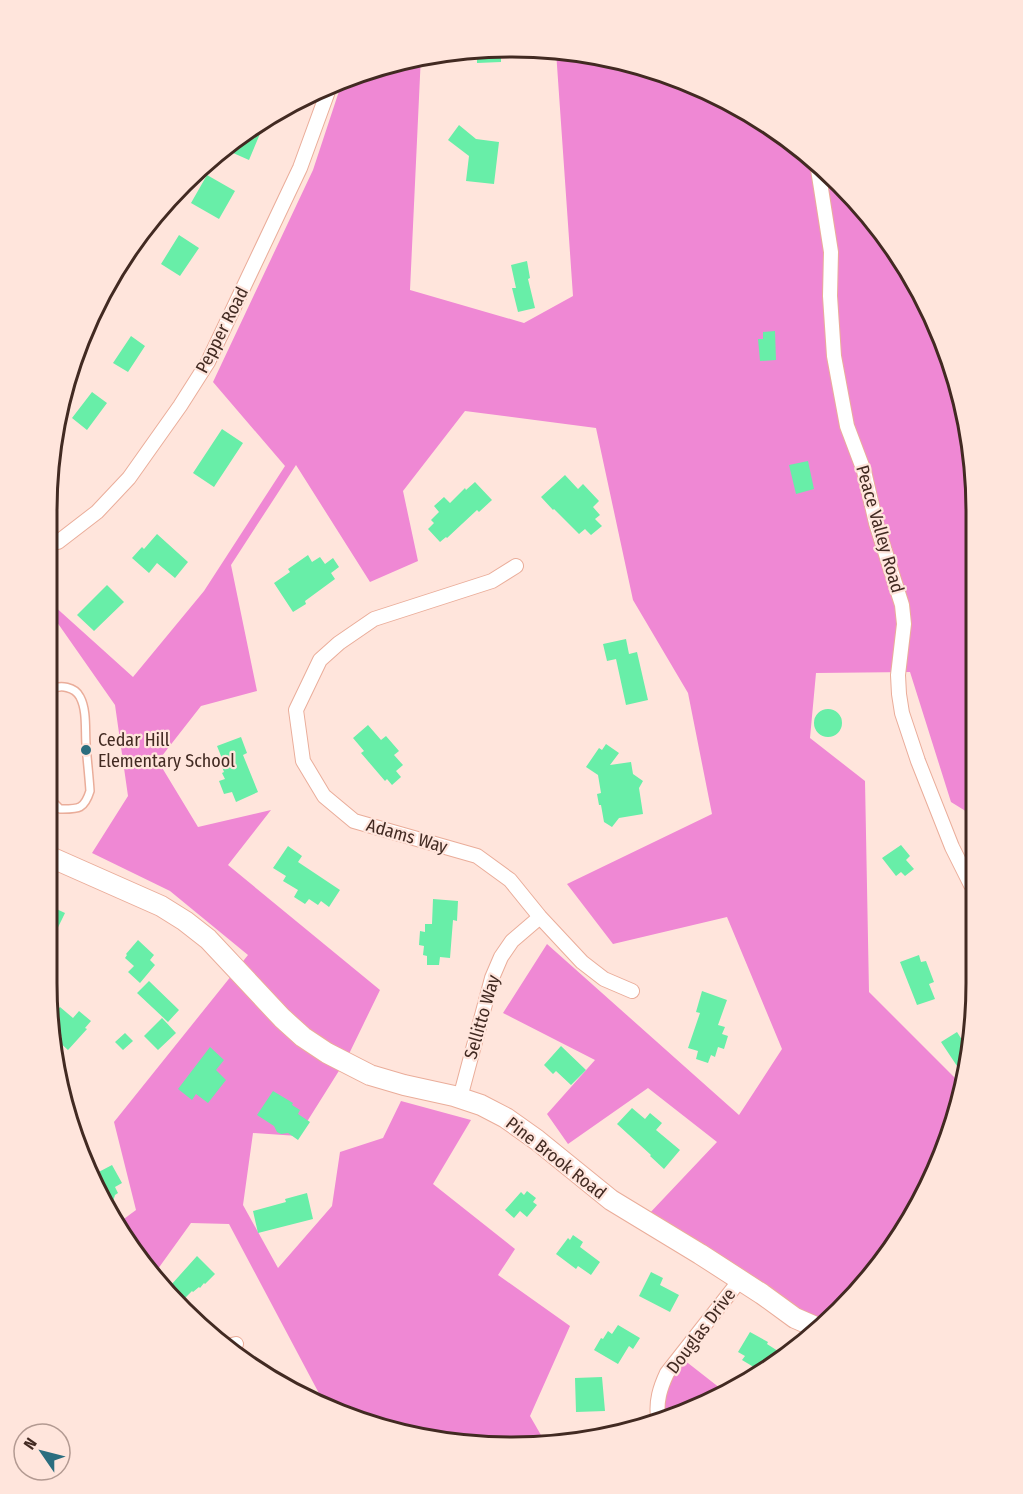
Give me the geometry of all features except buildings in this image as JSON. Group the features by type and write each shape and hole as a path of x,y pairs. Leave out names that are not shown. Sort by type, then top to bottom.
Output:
{"street":[{"name":"Pepper Road","path":"58,542 97,512 129,478 208,362 296,177 326,97"},
{"name":"Peace Valley Road","path":"819,178 831,252 830,297 834,356 847,426 864,471 876,523 902,605 904,624 898,675 902,713 918,761 952,847 966,875"},
{"name":"Adams Way","path":"516,566 492,581 374,619 320,660 296,710 303,761 324,796 354,821 477,856 510,880 540,917 582,962 604,979 633,991"},
{"name":"Pine Brook Road","path":"57,860 161,906 185,921 207,939 282,1018 303,1037 327,1053 370,1075 460,1098 481,1105 506,1118 611,1200 700,1254 795,1318 810,1325"},
{"name":"Sellitto Way","path":"460,1098 492,978 501,957 512,941 540,917"},
{"name":"Douglas Drive","path":"658,1413 658,1400 667,1373 740,1280"}],"lane":[{"path":"57,687 69,688 77,692 81,698 90,791 87,802 81,808 60,809 57,806"}],"shaded area":[{"path":"557,60 629,72 658,81 713,104 764,134 811,170 853,212 889,259 919,310 942,365 951,394 965,482 966,811 951,802 910,672 816,673 810,738 865,781 869,992 955,1078 942,1129 919,1184 905,1210 872,1259 833,1304 811,1324 647,1216 717,1142 648,1088 568,1144 547,1114 595,1060 503,1013 547,944 739,1115 782,1049 727,917 613,944 567,884 712,814 688,693 633,600 596,428 465,411 403,491 418,561 370,582 296,465 231,565 257,691 201,706 158,761 198,827 271,810 228,865 380,990 347,1058 298,1136 253,1133 243,1205 278,1268 332,1206 340,1152 383,1138 401,1101 471,1120 433,1184 515,1249 498,1275 570,1326 530,1416 542,1436 482,1436 394,1422 319,1394 229,1224 191,1223 159,1268 124,1219 136,1210 114,1122 248,955 170,891 92,853 128,796 115,705 57,622 57,609 133,677 204,591 285,466 213,382 313,170 339,92 394,72 420,67 410,290 524,323 573,296"},
{"path":"679,1356 719,1387 664,1410 659,1398"}],"place":[{"name":"Cedar Hill Elementary School","path":"86,750"}]}
